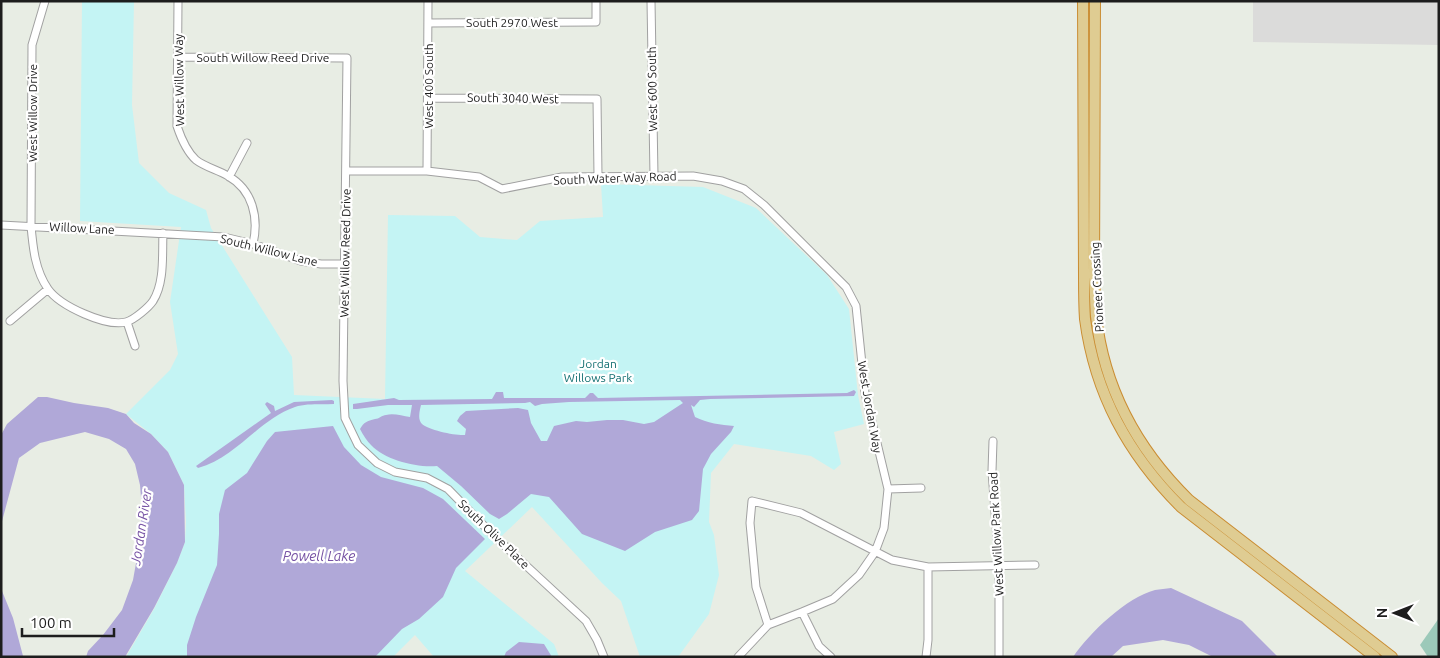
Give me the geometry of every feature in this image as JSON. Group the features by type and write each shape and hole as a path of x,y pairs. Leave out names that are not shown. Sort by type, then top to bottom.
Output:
{"highway":[{"name":"Pioneer Crossing","path":"1083,1 1085,317 1090,347 1109,407 1122,432 1145,468 1160,487 1181,507 1376,657"},
{"name":"Pioneer Crossing","path":"1095,1 1094,277 1096,316 1109,376 1119,402 1131,427 1154,462 1189,500 1392,657"}],"street":[{"name":"West Willow Drive","path":"45,1 32,45 31,226 37,268 48,289"},
{"name":"West Willow Way","path":"178,1 177,126 183,142 196,159 229,177 243,189 252,203 257,226 253,244"},
{"name":"West 400 South","path":"427,171 428,1"},
{"name":"South 2970 West","path":"428,23 596,22 596,1"},
{"name":"West 600 South","path":"650,1 654,176"},
{"name":"South Willow Reed Drive","path":"178,57 347,58"},
{"name":"West Willow Reed Drive","path":"347,58 343,381 345,418 358,445"},
{"name":"South 3040 West","path":"428,98 598,99 598,176"},
{"path":"229,177 248,143"},
{"name":"South Water Way Road","path":"346,171 427,171 479,177 502,189 562,177 693,176 722,181 744,189 764,205 846,287"},
{"name":"Willow Lane","path":"1,224 163,233"},
{"path":"10,321 48,289 74,310 103,321 127,322 144,311 154,300 162,278 163,233"},
{"name":"South Willow Lane","path":"163,233 224,237 253,244 301,261 321,264 345,264"},
{"name":"West Jordan Way","path":"768,624 833,599 859,576 875,552 884,528 888,489 865,393 856,306 846,287"},
{"path":"127,322 135,346"},
{"name":"West Willow Park Road","path":"993,441 992,471 999,566 999,657"},
{"name":"South Olive Place","path":"358,445 376,463 395,472 427,478 448,489 493,535 586,621 604,657"},
{"path":"888,489 921,488"},
{"path":"738,657 768,624 756,587 750,523 752,501 801,513 892,560 928,566 1035,565"},
{"path":"926,657 928,640 928,566"},
{"path":"802,612 819,646 831,657"}],"shaded area":[{"path":"1253,1 1439,1 1439,45 1253,42"}],"green space":[{"name":"Jordan Willows Park","path":"82,1 134,1 132,105 139,163 169,193 206,210 211,228 292,357 294,395 385,399 388,215 455,216 480,237 517,240 540,221 603,217 601,184 703,187 756,208 827,275 849,309 858,395 864,424 834,432 841,464 834,470 811,456 734,444 711,473 709,522 714,535 719,575 709,614 678,657 640,657 621,601 532,507 465,571 554,644 559,657 434,657 415,635 393,657 126,657 154,609 177,563 185,542 184,485 168,452 151,434 126,414 170,370 178,354 170,302 181,227 80,221"},
{"path":"1439,618 1439,657 1428,657 1420,645"}],"water":[{"path":"854,390 856,392 854,396 710,399 700,400 694,407 691,405 695,417 704,421 734,426 711,454 703,469 699,511 692,520 655,532 625,551 582,534 549,497 531,494 499,519 490,514 437,466 420,466 393,459 377,450 365,438 360,429 364,423 389,414 410,417 412,405 388,405 353,409 353,404 394,398 399,400 492,399 496,392 503,392 504,398 585,398 590,393 593,393 598,398 847,393","holes":["680,400 683,403 654,422 644,424 623,420 607,420 576,421 554,426 547,441 541,441 531,423 528,410 518,408 466,411 457,421 466,429 465,435 449,434 430,428 422,424 419,417 421,405 530,402 535,406 569,402"]},
{"name":"Jordan River","path":"38,397 108,408 126,414 134,423 151,434 168,452 184,485 185,542 177,563 154,608 125,657 86,657 88,651 122,610 133,580 142,510 140,485 135,464 126,449 109,439 85,432 40,443 19,458 1,525 1,435 7,424"},
{"path":"332,400 334,404 300,406 282,413 224,456 198,468 196,466 271,413 265,404 267,402 274,406 275,411 294,402"},
{"name":"Powell Lake","path":"333,426 344,447 361,465 381,477 423,488 443,499 485,539 456,568 443,597 419,619 402,629 375,657 187,657 187,645 196,617 217,565 219,514 225,490 247,473 267,441 275,432"},
{"path":"1,568 2,591 13,618 22,657 1,657"},
{"path":"1171,588 1242,621 1278,657 1213,657 1189,645 1163,640 1123,646 1111,657 1073,657 1089,637 1121,608 1144,594 1155,590"},
{"path":"519,642 544,644 552,657 504,657 506,652"}]}
